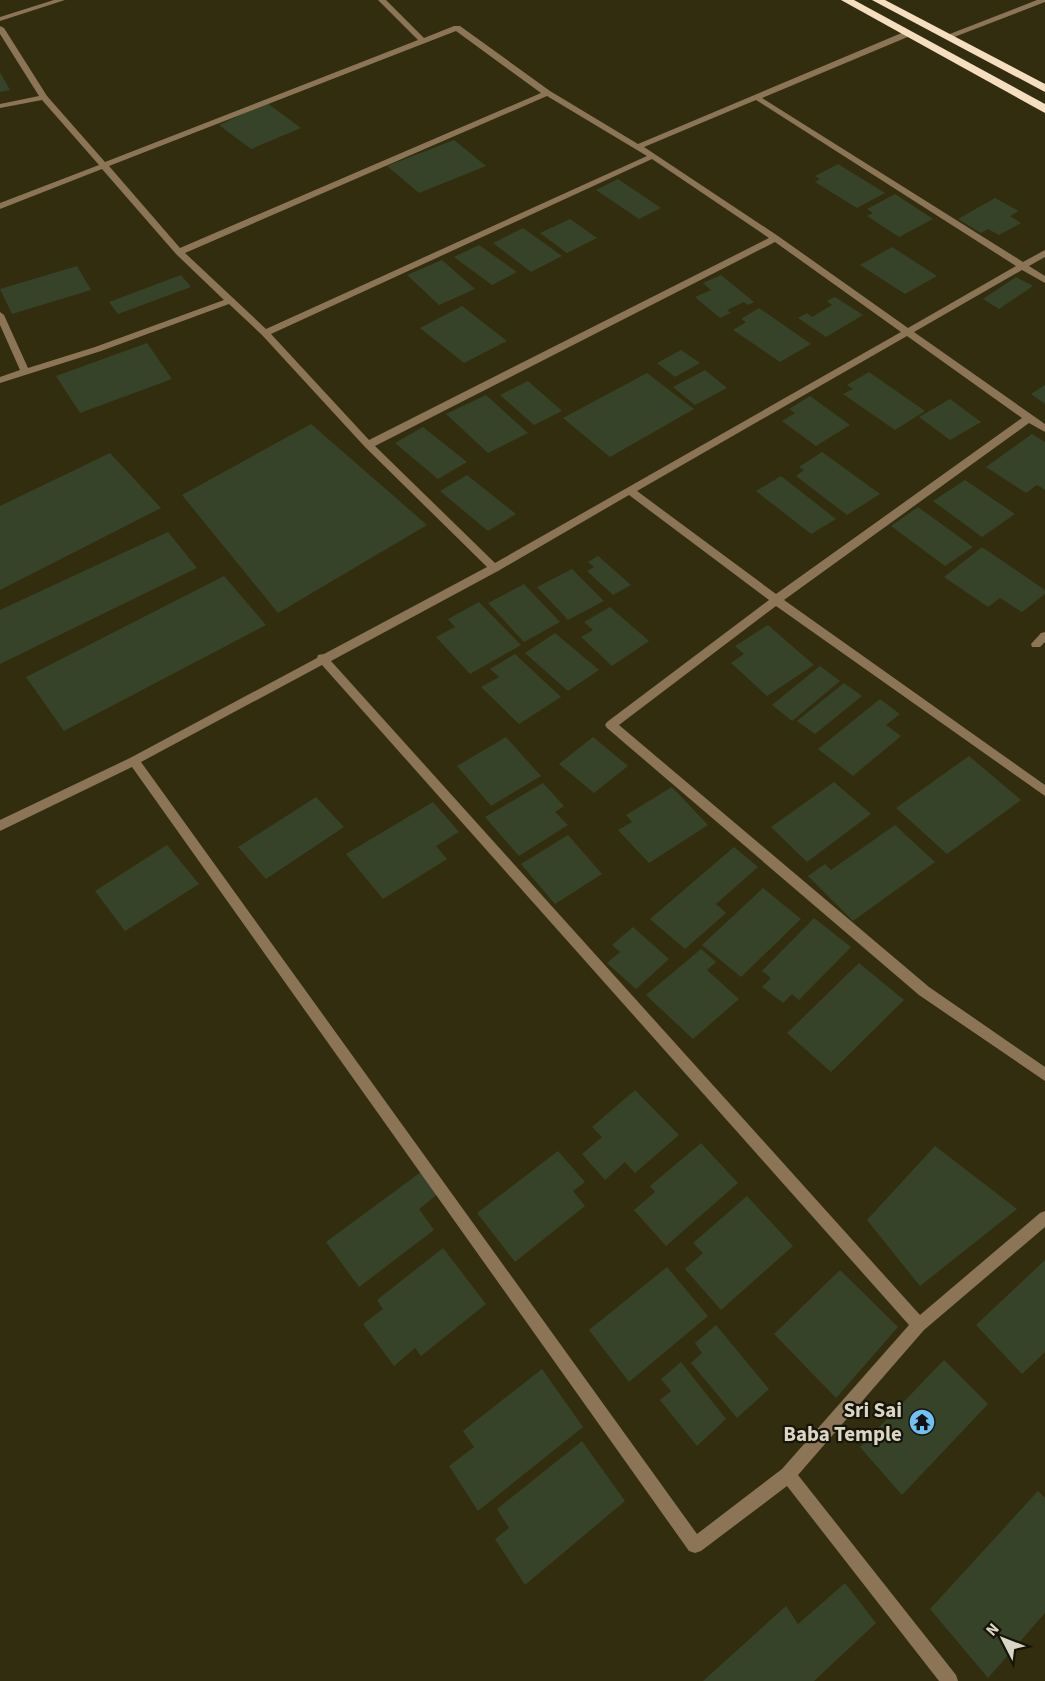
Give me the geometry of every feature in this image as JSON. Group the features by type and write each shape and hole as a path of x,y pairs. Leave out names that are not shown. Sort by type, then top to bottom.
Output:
{"highway":[{"path":"846,0 1045,109"},
{"path":"877,0 1045,89"}],"street":[{"path":"0,19 61,0"},
{"path":"382,0 422,40"},
{"path":"946,37 1044,0"},
{"path":"0,28 44,98 178,252 265,333 368,445 494,568"},
{"path":"0,206 457,28 547,93 653,156 775,238 906,333 1045,429"},
{"path":"638,147 907,34"},
{"path":"178,252 547,93"},
{"path":"0,106 44,98"},
{"path":"758,98 1021,267 1045,280"},
{"path":"265,333 653,156"},
{"path":"368,445 775,238"},
{"path":"0,826 134,761 322,658 494,568 1045,253"},
{"path":"0,380 99,350 230,301"},
{"path":"0,315 25,371"},
{"path":"1029,418 776,600 611,725 924,991 1045,1075"},
{"path":"630,491 776,600 1045,790"},
{"path":"322,658 919,1325"},
{"path":"134,761 695,1545 788,1475 919,1325 1045,1218"},
{"path":"788,1475 950,1681"}],"building":[{"path":"0,72 10,90 0,92"},
{"path":"267,103 301,128 251,149 219,125"},
{"path":"454,140 486,166 419,193 387,166"},
{"path":"838,164 885,193 857,208 815,182 820,179 815,176"},
{"path":"618,179 661,208 639,219 596,190"},
{"path":"895,194 933,219 899,237 867,216 873,213 867,209"},
{"path":"995,198 1019,211 1010,216 1021,223 999,235 988,229 981,233 958,219"},
{"path":"570,219 597,238 567,253 540,233"},
{"path":"523,228 562,256 531,272 493,243"},
{"path":"479,245 517,272 492,285 454,257"},
{"path":"892,247 937,276 905,294 860,265"},
{"path":"442,260 475,289 439,305 407,275"},
{"path":"77,266 91,290 12,314 0,289"},
{"path":"181,275 191,287 118,314 109,302"},
{"path":"721,275 754,302 748,305 744,302 727,310 731,313 720,318 695,297 711,290 703,283"},
{"path":"1016,277 1033,286 999,309 983,299"},
{"path":"835,297 863,315 826,337 798,318 807,313 812,317 832,305 827,301"},
{"path":"462,306 507,341 464,363 420,328"},
{"path":"759,308 811,344 780,362 733,330 746,322 741,319"},
{"path":"147,343 172,379 80,413 56,376"},
{"path":"681,350 700,363 675,377 657,363"},
{"path":"705,370 727,388 695,405 673,387"},
{"path":"869,372 925,411 895,430 843,394 853,389 847,385"},
{"path":"647,373 694,409 610,457 563,418"},
{"path":"528,381 562,411 534,425 500,395"},
{"path":"1045,385 1045,404 1031,394"},
{"path":"486,395 528,433 488,453 446,414"},
{"path":"810,396 850,425 816,446 782,421 795,413 789,409"},
{"path":"950,399 981,422 950,440 919,417"},
{"path":"311,424 427,525 278,613 182,495"},
{"path":"423,427 467,462 438,479 395,443"},
{"path":"1032,434 1045,442 1045,490 1037,485 1026,493 986,467"},
{"path":"822,452 880,494 847,515 796,476 804,470 799,467"},
{"path":"110,453 161,508 0,590 0,506"},
{"path":"467,475 516,514 488,531 440,491"},
{"path":"781,476 836,519 811,534 756,491"},
{"path":"965,480 1015,514 982,537 933,501"},
{"path":"918,507 973,547 945,566 891,526"},
{"path":"168,532 197,568 0,664 0,610"},
{"path":"982,547 1045,590 1045,594 1022,612 1000,598 988,607 944,577"},
{"path":"598,556 631,585 613,595 587,571 594,567 588,562"},
{"path":"572,569 604,601 568,620 537,587"},
{"path":"224,576 266,625 64,731 26,677"},
{"path":"524,584 560,622 524,642 488,603"},
{"path":"479,602 521,645 470,674 436,637 455,627 448,619"},
{"path":"610,607 649,641 612,666 581,637 593,630 584,622"},
{"path":"768,625 814,665 767,696 731,663 744,654 735,646"},
{"path":"555,633 599,670 568,691 525,653"},
{"path":"515,654 561,697 519,724 481,687 499,677 490,669"},
{"path":"820,666 840,681 792,721 772,705"},
{"path":"844,683 862,696 815,734 797,721"},
{"path":"880,699 900,714 886,725 901,736 853,776 818,749"},
{"path":"506,737 541,776 491,806 457,766"},
{"path":"593,737 628,766 594,793 559,764"},
{"path":"969,756 1021,800 947,854 896,808"},
{"path":"834,782 871,814 807,862 771,827"},
{"path":"543,783 564,806 555,812 568,825 519,856 485,817"},
{"path":"672,787 708,825 649,863 618,830 632,822 626,815"},
{"path":"316,797 344,827 266,879 238,847"},
{"path":"433,802 459,832 436,846 447,859 383,899 346,854"},
{"path":"895,825 935,862 853,921 808,876 825,864 831,870"},
{"path":"568,835 602,874 555,904 521,864"},
{"path":"167,845 199,884 125,931 95,891"},
{"path":"734,847 758,867 716,904 726,913 685,949 650,919"},
{"path":"763,888 801,919 741,977 702,945"},
{"path":"814,918 851,947 799,1000 792,994 783,1003 762,987 771,978 762,971"},
{"path":"633,927 669,959 636,989 607,963 620,952 612,945"},
{"path":"701,949 716,962 707,970 739,999 693,1039 646,995"},
{"path":"859,963 904,1000 831,1072 787,1033"},
{"path":"635,1090 679,1135 635,1173 625,1162 605,1180 582,1154 602,1137 592,1127"},
{"path":"701,1143 738,1183 666,1246 634,1210 655,1192 650,1186"},
{"path":"935,1146 1017,1209 920,1286 867,1220"},
{"path":"558,1151 585,1182 573,1191 585,1206 515,1262 477,1213"},
{"path":"421,1172 438,1194 419,1209 434,1230 359,1287 326,1242"},
{"path":"747,1196 793,1246 721,1310 685,1269 703,1253 693,1243"},
{"path":"443,1248 486,1304 421,1356 415,1348 394,1366 363,1324 383,1309 377,1300"},
{"path":"1045,1260 1045,1352 1022,1374 976,1325"},
{"path":"667,1267 708,1316 629,1382 589,1330"},
{"path":"840,1270 898,1327 836,1398 774,1334"},
{"path":"716,1325 769,1389 737,1418 691,1363 702,1353 695,1343"},
{"path":"944,1360 988,1404 902,1495 860,1447"},
{"path":"681,1362 726,1419 697,1446 660,1400 671,1391 661,1379"},
{"path":"542,1369 583,1427 478,1511 449,1466 474,1447 463,1431"},
{"path":"582,1441 625,1501 525,1585 495,1539 509,1528 497,1509"},
{"path":"1038,1491 1045,1498 1045,1613 988,1678 930,1609"},
{"path":"845,1583 876,1623 814,1681 703,1681 786,1606 798,1624"}],"place":[{"name":"Sri Sai Baba Temple","path":"922,1422"}]}
